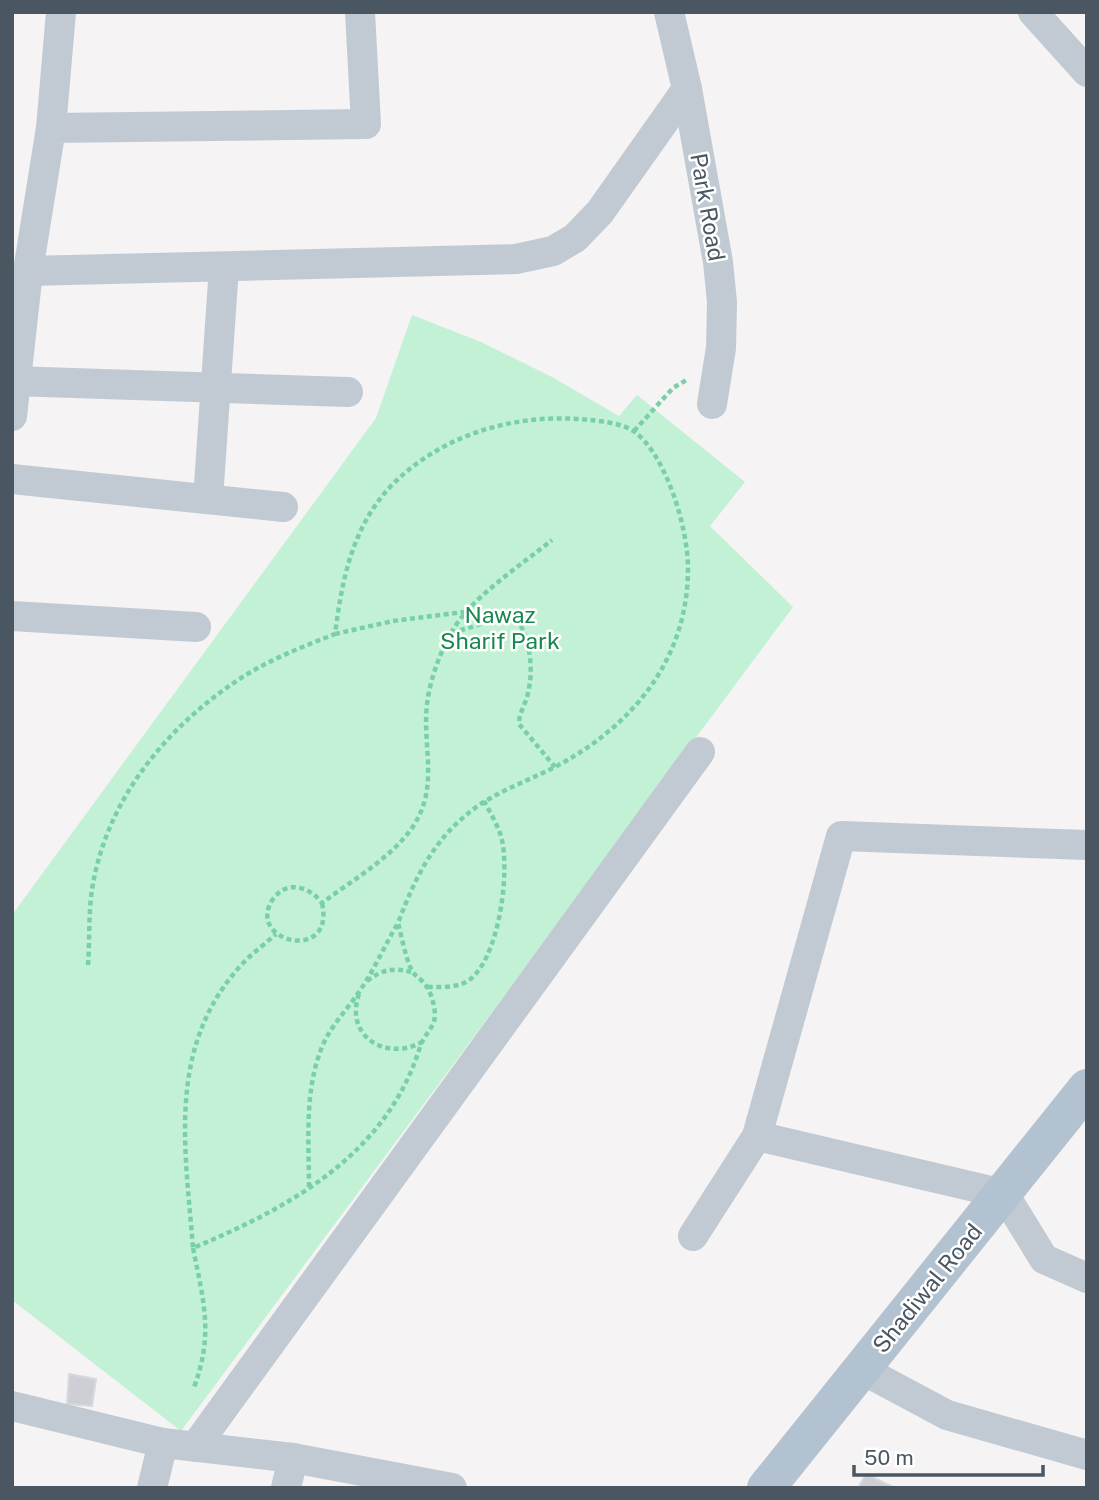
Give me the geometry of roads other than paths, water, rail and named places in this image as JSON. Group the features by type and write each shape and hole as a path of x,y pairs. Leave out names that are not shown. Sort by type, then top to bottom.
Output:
{"main road":[{"name":"Shadiwal Road","path":"766,1488 1087,1088"}],"street":[{"path":"12,416 28,271 51,128 61,12"},
{"name":"Park Road","path":"670,12 687,89 718,262 722,302 721,348 712,404"},
{"path":"1033,12 1087,72"},
{"path":"51,128 366,124 354,13"},
{"path":"28,271 516,259 553,251 575,237 600,212 687,89"},
{"path":"208,499 225,267"},
{"path":"14,381 348,392"},
{"path":"12,479 282,507"},
{"path":"12,616 196,627"},
{"path":"194,1447 700,752"},
{"path":"693,1236 757,1136 841,836 1087,845"},
{"path":"757,1136 1004,1194 1044,1259 1087,1278"},
{"path":"861,1369 947,1415 1087,1455"},
{"path":"12,1406 163,1443 293,1458 452,1488"},
{"path":"152,1488 163,1443"},
{"path":"286,1488 293,1458"}],"park label":[{"name":"Nawaz Sharif Park","path":"500,627"}]}
